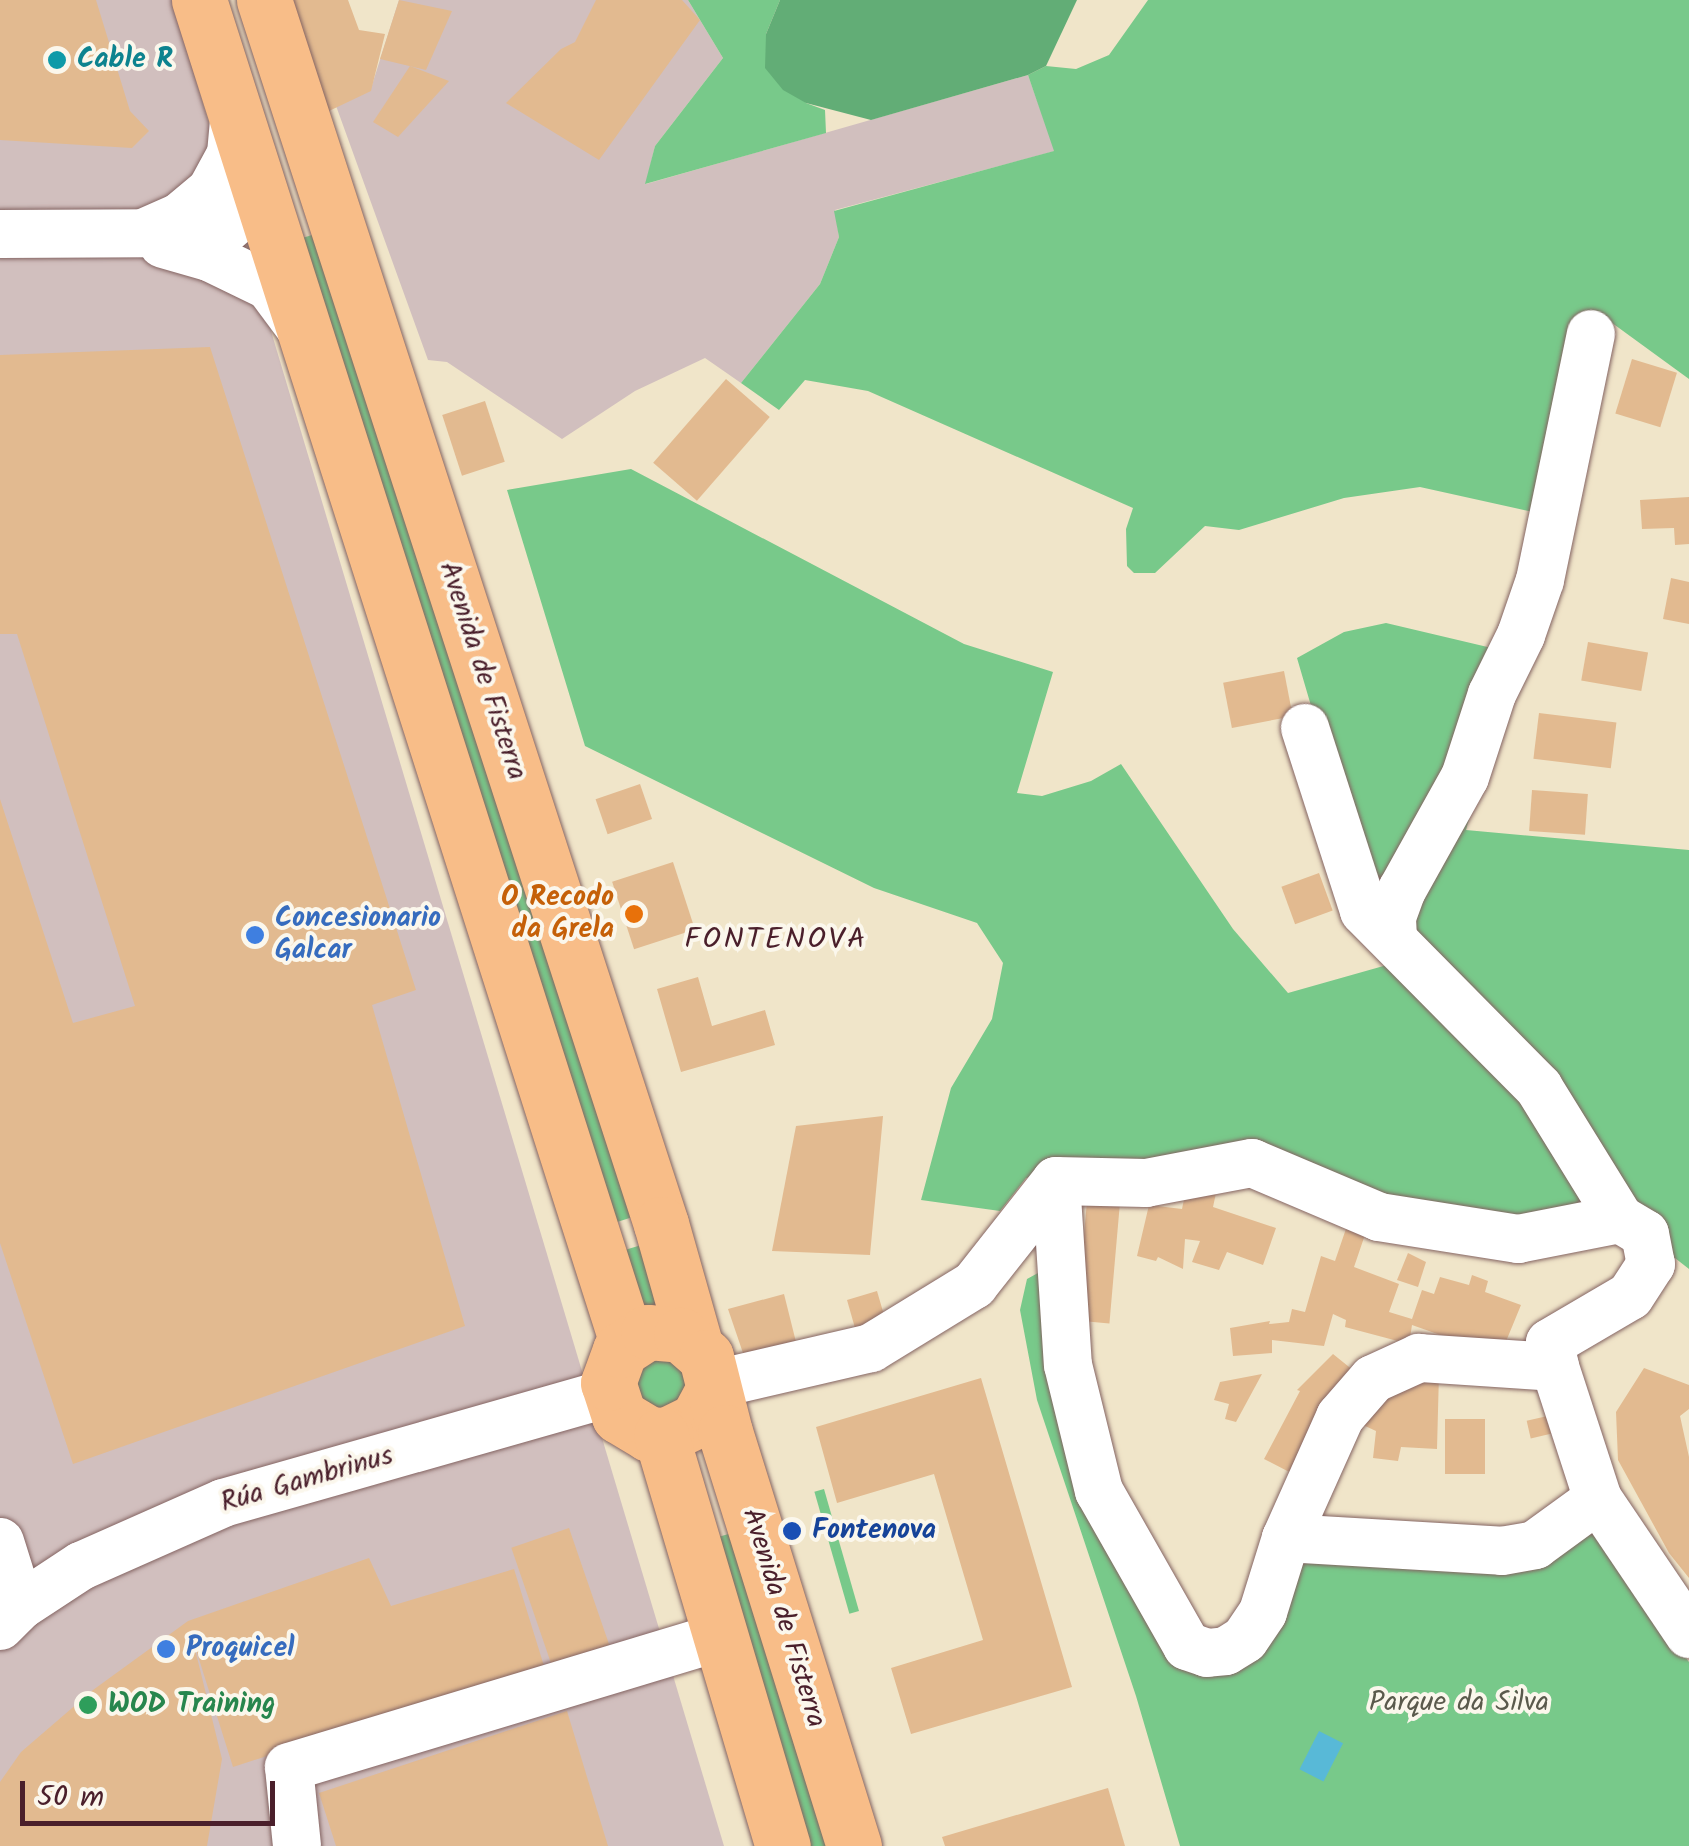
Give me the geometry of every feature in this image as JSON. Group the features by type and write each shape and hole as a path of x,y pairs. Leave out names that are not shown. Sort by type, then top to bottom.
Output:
{"main road":[{"path":"199,0 619,1368 620,1416 633,1427 661,1435 682,1430 697,1420 707,1373 664,1330 648,1332 619,1368"},
{"path":"232,0 264,103 267,158 258,184"},
{"name":"Avenida de Fisterra","path":"264,0 661,1224 854,1846"},
{"path":"661,1435 718,1637 784,1846"}],"street":[{"path":"136,237 181,216 212,190 231,154 235,110"},
{"path":"0,234 136,237 228,228 246,212 258,184"},
{"path":"136,237 209,256 269,286 305,336"},
{"path":"1393,938 1392,917 1402,890 1466,778 1492,694 1521,635 1540,580 1591,334"},
{"path":"1304,728 1364,911 1539,1088 1620,1219 1645,1234 1651,1264 1630,1296 1550,1343 1554,1367 1598,1499 1689,1634"},
{"path":"1056,1181 1146,1183 1252,1162 1379,1217 1518,1239 1620,1219"},
{"path":"707,1373 871,1348 974,1284 1056,1181"},
{"path":"1056,1181 1068,1365 1099,1491 1187,1646 1208,1652 1226,1651 1245,1640 1263,1612 1286,1538 1340,1418 1373,1379 1419,1358 1554,1367"},
{"name":"Rúa Gambrinus","path":"0,1542 10,1616 81,1566 143,1535 223,1503 619,1368"},
{"path":"1286,1538 1502,1551 1535,1544 1598,1499"},
{"path":"298,1846 289,1767 718,1637"}],"shaded area":[{"path":"0,0 172,0 724,1846 0,1846"},
{"path":"399,0 688,0 723,58 655,146 646,184 1028,75 1055,151 835,210 839,237 820,284 741,383 705,358 635,391 562,439 447,362 428,360 335,103 372,85"}],"green space":[{"path":"688,0 780,0 766,34 806,103 825,110 826,133 645,184 655,146 723,58"},
{"path":"780,0 1077,0 1046,66 1028,75 871,120 806,103 783,90 765,68 766,34"},
{"path":"1148,0 1689,0 1689,379 1608,320 1466,830 1689,850 1689,1269 1666,1251 1491,1225 1386,1202 1088,1163 1026,1178 1000,1211 921,1200 951,1088 992,1019 1003,963 977,923 874,888 585,746 507,490 631,469 964,644 1053,672 1017,793 1042,796 1091,781 1121,764 1233,929 1288,993 1387,965 1297,658 1344,632 1386,623 1496,649 1542,514 1420,487 1344,498 1239,530 1205,526 1155,573 1134,573 1127,566 1126,529 1133,508 868,391 805,380 779,410 741,383 820,284 839,237 834,211 1054,151 1028,75 1046,66 1076,69 1109,55"},
{"path":"318,233 637,1215 605,1226 286,244"},
{"path":"648,1243 669,1311 644,1318 623,1251"},
{"name":"Parque da Silva","path":"1049,1267 1065,1386 1209,1663 1291,1560 1587,1526 1689,1662 1689,1846 1180,1846 1136,1696 1037,1400 1020,1310 1027,1279"},
{"path":"658,1344 698,1383 656,1419 624,1375"},
{"path":"824,1489 859,1611 849,1614 814,1492"},
{"path":"735,1532 831,1846 804,1846 710,1540"}],"water":[{"path":"1319,1731 1343,1743 1324,1782 1299,1769"}],"building":[{"name":"Cable R","path":"0,0 96,0 130,111 149,131 132,148 0,140"},
{"path":"288,0 348,0 359,30 385,34 371,91 329,111"},
{"path":"399,0 452,11 426,70 380,59"},
{"path":"596,0 682,0 700,20 599,160 506,103 561,49 575,42"},
{"path":"410,66 449,81 398,137 373,122"},
{"name":"Concesionario Galcar","path":"210,347 416,990 372,1005 465,1326 73,1464 0,1243 0,799 73,1023 135,1006 17,634 0,634 0,355"},
{"path":"1632,359 1677,373 1660,427 1615,414"},
{"path":"726,379 770,417 697,501 653,463"},
{"path":"485,401 505,462 462,476 442,415"},
{"path":"1689,497 1689,544 1675,545 1674,528 1642,529 1640,500"},
{"path":"1671,578 1689,582 1689,624 1663,619"},
{"path":"1588,642 1648,653 1641,691 1581,680"},
{"path":"1284,671 1293,716 1232,728 1223,683"},
{"path":"1539,713 1616,723 1611,768 1533,759"},
{"path":"640,784 652,819 608,834 596,799"},
{"path":"1532,790 1588,794 1585,835 1529,831"},
{"path":"673,862 695,930 634,949 612,882"},
{"path":"1319,873 1333,911 1295,924 1281,887"},
{"path":"698,977 712,1026 765,1010 775,1045 681,1072 657,989"},
{"path":"883,1116 870,1255 772,1251 796,1126"},
{"path":"1186,1190 1216,1193 1213,1207 1276,1228 1263,1265 1227,1252 1219,1270 1192,1262 1200,1241 1185,1239 1183,1269 1158,1257 1156,1261 1137,1256 1149,1205 1182,1209"},
{"path":"1087,1201 1120,1204 1109,1323 1077,1321"},
{"path":"1350,1217 1369,1223 1354,1267 1399,1284 1389,1312 1412,1319 1422,1290 1434,1294 1440,1277 1469,1285 1472,1275 1488,1281 1485,1292 1521,1305 1500,1356 1412,1325 1409,1344 1345,1327 1346,1320 1333,1314 1324,1346 1272,1340 1272,1353 1233,1356 1230,1328 1289,1322 1292,1309 1305,1312 1321,1256 1335,1261"},
{"path":"1408,1253 1426,1262 1418,1287 1397,1280"},
{"path":"877,1291 884,1315 855,1328 847,1300"},
{"path":"784,1294 800,1358 744,1356 728,1309"},
{"path":"1333,1354 1364,1379 1299,1477 1264,1459 1300,1391 1297,1390"},
{"path":"1644,1368 1689,1385 1689,1409 1680,1416 1689,1457 1689,1578 1669,1553 1618,1460 1616,1412"},
{"path":"1439,1373 1437,1449 1401,1447 1398,1461 1373,1458 1376,1431 1363,1425 1366,1402"},
{"path":"1262,1374 1236,1422 1225,1419 1229,1404 1214,1400 1220,1382"},
{"path":"981,1378 1072,1687 911,1734 891,1668 983,1640 934,1474 837,1503 816,1427"},
{"path":"1552,1415 1556,1433 1531,1438 1527,1421"},
{"path":"1445,1419 1485,1419 1485,1474 1445,1474"},
{"path":"569,1528 614,1658 556,1677 511,1548"},
{"path":"369,1558 391,1606 514,1569 544,1666 233,1767 192,1637 222,1759 207,1846 0,1846 0,1782 21,1752 93,1690 188,1621"},
{"path":"567,1711 608,1846 336,1846 319,1793"},
{"path":"1108,1788 1125,1846 945,1846 942,1837"}],"place":[{"name":"Cable R","path":"57,60"},
{"name":"O Recodo da Grela","path":"634,914"},
{"name":"Concesionario Galcar","path":"255,935"},
{"name":"Fontenova","path":"792,1531"},
{"name":"Proquicel","path":"166,1649"},
{"name":"WOD Training","path":"88,1705"}],"district":[{"name":"FONTENOVA","path":"776,940"}]}
